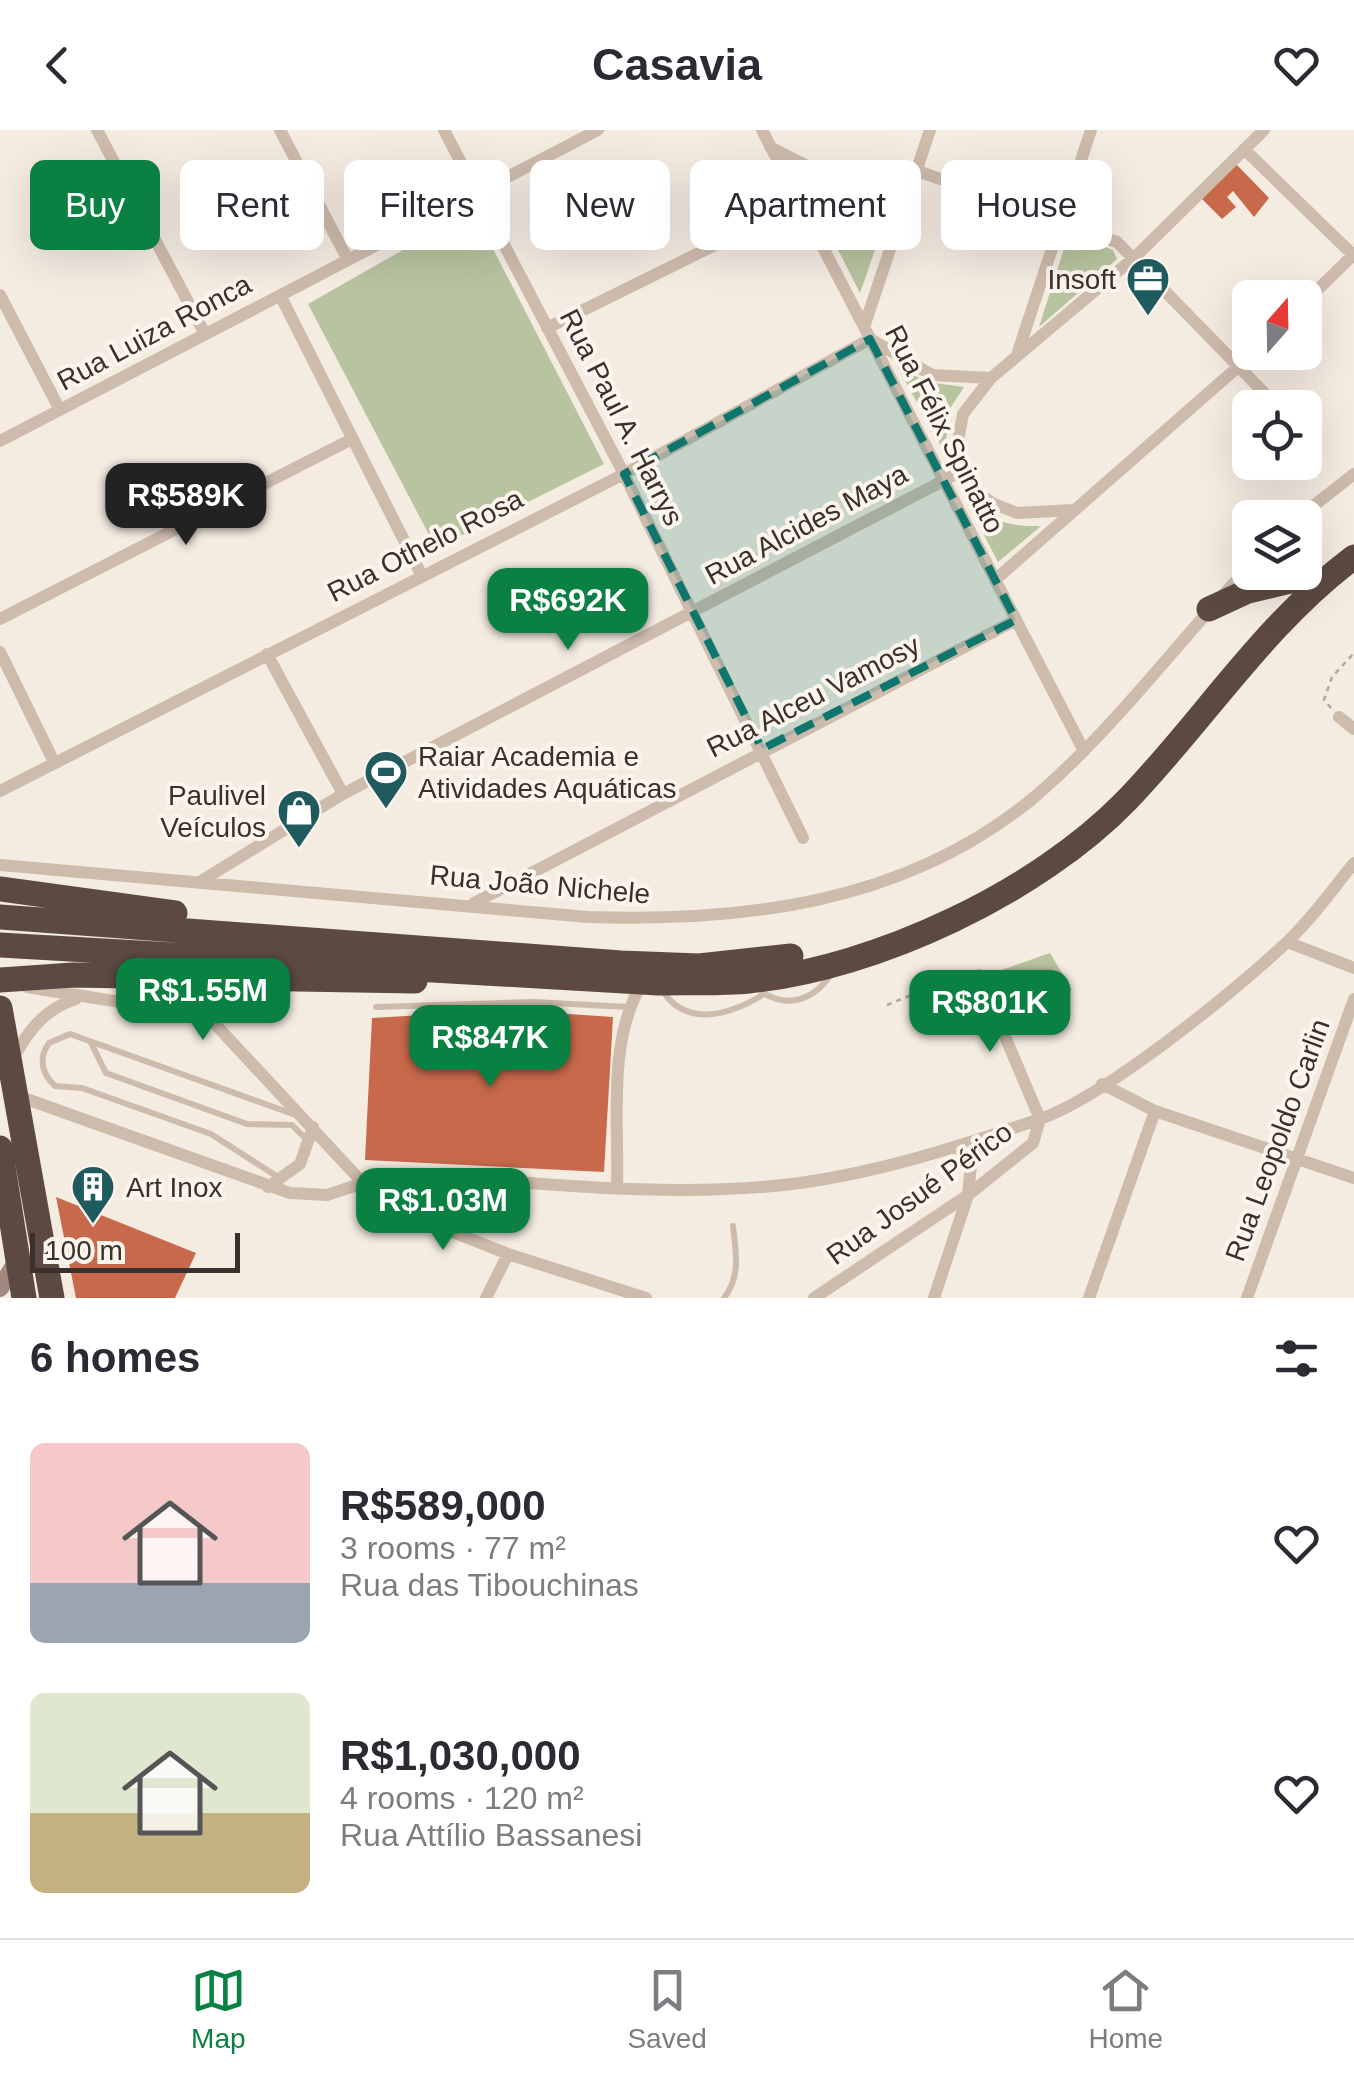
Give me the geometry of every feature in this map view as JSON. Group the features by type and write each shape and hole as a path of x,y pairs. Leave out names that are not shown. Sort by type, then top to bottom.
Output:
{"highway":[{"path":"1322,565 1354,542"},
{"path":"0,917 506,961 651,982 757,987 922,931 1003,893 1102,824 1260,641 1354,556"},
{"path":"1209,609 1252,590"},
{"path":"0,945 698,966 756,962 876,934 952,902 1026,861 1113,794 1250,633 1292,590"},
{"path":"0,888 194,915 379,927 506,961"},
{"path":"3,980 73,975 375,983 506,961"},
{"path":"0,1008 52,1298"},
{"path":"0,1148 24,1298"}],"street":[{"path":"98,130 204,334"},
{"path":"280,130 348,260"},
{"name":"Rua Paul A. Harrys","path":"444,130 460,160"},
{"name":"Rua Luiza Ronca","path":"510,175 598,130"},
{"path":"919,160 930,130"},
{"path":"1080,160 1091,130"},
{"path":"1073,510 1017,513 992,503 960,472 955,436 974,396 1135,257 1264,130"},
{"path":"768,137 801,160"},
{"name":"Rua Félix Spinatto","path":"768,137 779,160"},
{"path":"1244,149 1353,255 1322,285"},
{"path":"1112,240 1135,257 1232,358"},
{"name":"Rua Luiza Ronca","path":"0,441 367,250"},
{"name":"Rua Paul A. Harrys","path":"508,250 624,474 803,838"},
{"path":"548,328 705,250"},
{"name":"Rua Félix Spinatto","path":"824,250 1084,751"},
{"path":"891,250 867,333 932,375 991,378"},
{"path":"1016,358 1049,250"},
{"path":"0,295 60,410"},
{"path":"280,295 421,574"},
{"name":"Rua Othelo Rosa","path":"0,792 421,574 624,474 867,333"},
{"path":"995,580 1235,370"},
{"path":"1244,370 1262,390"},
{"path":"0,619 352,439"},
{"name":"Rua Alcides Maya","path":"202,881 342,794 960,472"},
{"path":"1321,500 1354,474"},
{"name":"Rua João Nichele","path":"0,865 144,880 202,881 474,903 588,917 660,919 796,908 912,872 967,843 1030,800 1084,751 1232,585"},
{"name":"Rua Alceu Vamosy","path":"474,903 762,749 1016,620"},
{"path":"0,652 54,762"},
{"path":"267,654 342,794"},
{"path":"1339,717 1354,729"},
{"path":"18,1096 268,1186 312,1196 407,1174 618,1187 790,1184 896,1166 1040,1119 1102,1084 1161,1044 1287,942 1354,864"},
{"path":"1287,942 1354,968"},
{"path":"978,975 1040,1119"},
{"path":"3,980 80,997 134,1001 200,1015 215,1024 362,1182 396,1210 508,1254 646,1298"},
{"path":"618,1187 622,1032 628,1007 651,982"},
{"path":"12,1062 31,1028 63,1003 80,997"},
{"name":"Rua Leopoldo Carlin","path":"1247,1298 1354,999"},
{"path":"1102,1084 1155,1112 1354,1178"},
{"path":"1089,1298 1155,1112"},
{"name":"Rua Josué Périco","path":"814,1298 968,1195 1033,1142 1040,1119"},
{"path":"268,1186 300,1164 309,1144 308,1122"},
{"path":"934,1298 968,1195 971,1165 958,1147"},
{"path":"396,1210 407,1174"},
{"path":"486,1298 508,1254"},
{"path":"0,1288 19,1258"}],"lane":[{"path":"376,1007 534,1002 628,1007"},
{"path":"282,1179 211,1134 82,1088 62,1089 49,1081 42,1064 49,1043 64,1034 308,1122"},
{"path":"90,1042 106,1073 247,1124 292,1125 309,1144"},
{"path":"724,1298 734,1286 737,1261 733,1226"}],"path":[{"path":"1339,717 1324,695 1332,677 1354,653"},
{"path":"886,1005 964,973 978,975"}],"highlighted area":[{"path":"870,339 1016,620 762,749 624,474"}],"green space":[{"path":"403,250 494,250 604,464 436,548 308,304"},
{"path":"838,250 875,250 860,293"},
{"path":"1064,250 1113,250 1117,259 1039,327"},
{"path":"897,366 927,382 964,387 949,410 945,453"},
{"path":"964,496 999,520 1041,526 998,562"},
{"path":"1050,953 1072,990 1011,1018 988,975"}],"building":[{"path":"1235,163 1269,198 1254,217 1233,191 1227,197 1236,207 1222,219 1200,197"},
{"path":"509,1010 613,1017 604,1172 365,1160 372,1018"},
{"name":"Art Inox","path":"56,1197 196,1253 175,1298 76,1298"}],"place":[{"name":"Insoft","path":"1148,317"},
{"name":"Raiar Academia e Atividades Aquáticas","path":"386,810"},
{"name":"Paulivel Veículos","path":"299,849"},
{"name":"Art Inox","path":"93,1225"}]}
